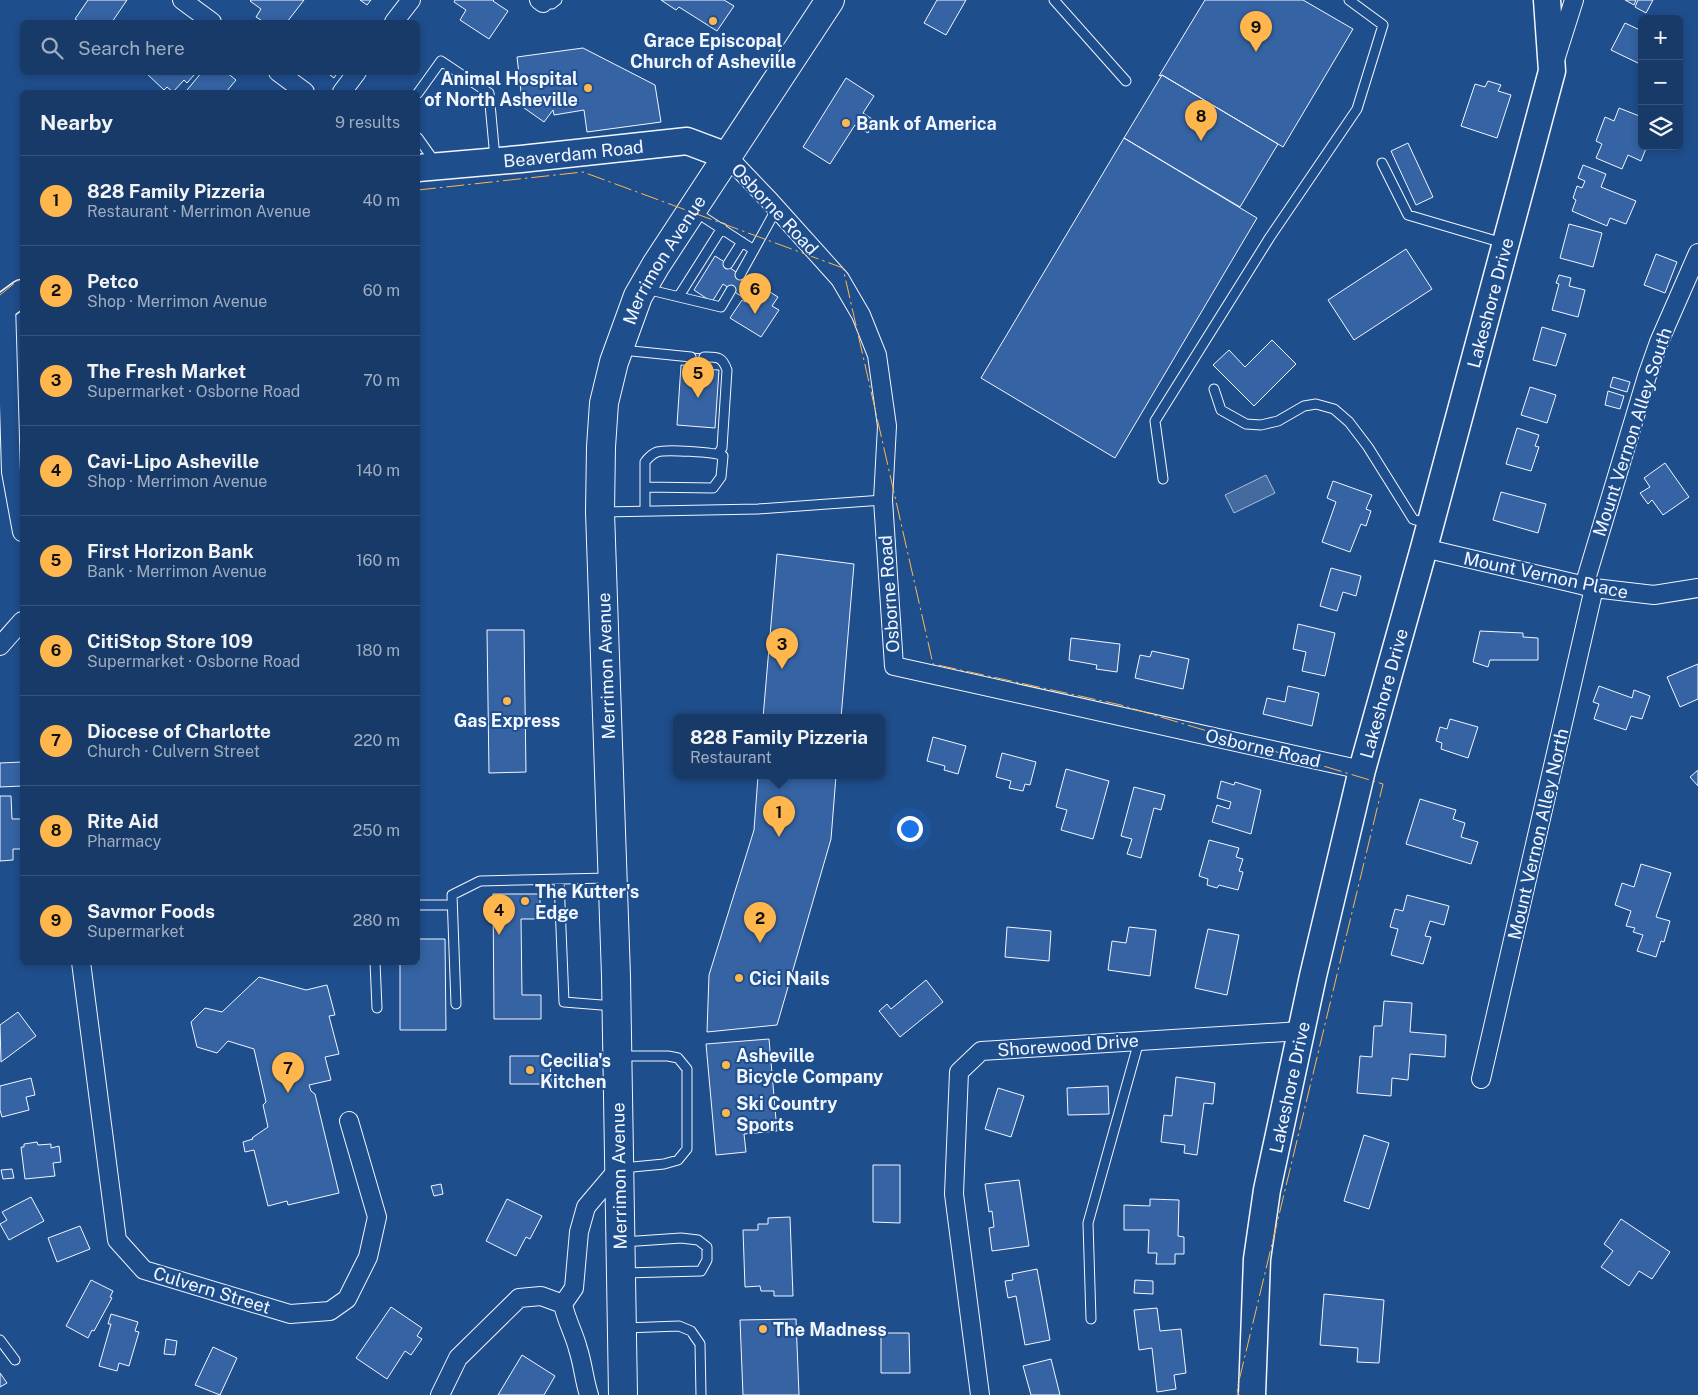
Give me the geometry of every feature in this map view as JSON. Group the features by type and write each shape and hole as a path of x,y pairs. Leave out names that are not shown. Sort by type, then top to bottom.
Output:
{"main road":[{"name":"Merrimon Avenue","path":"623,1395 613,878 600,512 604,403 619,350 638,296 727,156 830,0"}],"street":[{"path":"182,0 201,5 211,20"},
{"path":"396,20 411,0"},
{"name":"Lakeshore Drive","path":"1254,1394 1257,1259 1267,1190 1301,1031 1362,770 1428,536 1552,71 1547,0"},
{"path":"1552,71 1574,0"},
{"path":"282,75 302,90"},
{"path":"344,90 355,75"},
{"name":"Beaverdam Road","path":"428,167 687,141 727,156"},
{"name":"Osborne Road","path":"727,156 840,279 861,315 877,355 887,426 882,500 894,666 1362,770"},
{"name":"Mount Vernon Alley South","path":"1589,587 1650,367 1698,253"},
{"path":"10,302 11,472 20,521"},
{"name":"Mount Vernon Place","path":"1428,536 1589,587 1654,595 1698,588"},
{"name":"Mount Vernon Alley North","path":"1481,1079 1589,587"},
{"path":"0,646 20,623"},
{"name":"Culvern Street","path":"81,965 117,1240 144,1270 290,1314 330,1311 347,1299 368,1257 376,1217 349,1120"},
{"name":"Shorewood Drive","path":"980,1395 954,1194 959,1072 981,1051 1301,1031"},
{"path":"589,1395 578,1348 566,1319 563,1304 574,1288 579,1232 586,1207 619,1168"},
{"path":"440,1395 458,1358 520,1298 540,1296 563,1304"}],"lane":[{"path":"1054,0 1126,81"},
{"path":"1163,479 1155,421 1270,237 1357,109 1383,25 1349,0"},
{"path":"420,90 441,61 489,93 495,161"},
{"path":"420,144 428,167"},
{"path":"1382,163 1408,215 1505,244"},
{"path":"740,275 776,208"},
{"path":"692,210 754,250"},
{"path":"679,296 722,228"},
{"path":"728,264 742,242"},
{"path":"643,288 705,301 721,307 731,290"},
{"path":"619,350 691,357"},
{"path":"704,357 717,357 724,362 727,370 722,448 718,454"},
{"path":"1214,389 1222,410 1246,424 1261,425 1278,421 1304,406 1316,404 1334,409 1349,422 1368,447 1413,519 1428,536"},
{"path":"645,487 712,488 721,477 723,456 718,454 658,451 645,462 645,487 645,511"},
{"path":"600,512 758,508 882,500"},
{"path":"456,1004 452,895 480,881 613,878"},
{"path":"558,880 564,1002 616,1006"},
{"path":"420,905 452,905"},
{"path":"375,965 378,1008"},
{"path":"1091,1319 1088,1223 1139,1040"},
{"path":"617,1056 668,1056 678,1058 687,1069 687,1148 678,1160 664,1164 619,1168"},
{"path":"621,1242 681,1238 698,1240 707,1247 707,1260 701,1271 621,1273"},
{"path":"622,1328 679,1326 691,1331 700,1344 702,1395"},
{"path":"0,1340 16,1360"}],"water":[{"path":"1266,475 1275,493 1234,513 1225,495"}],"building":[{"path":"88,0 127,0 113,20 75,19"},
{"path":"304,0 289,20 261,20 256,17 261,9 250,1"},
{"path":"360,0 371,0 367,5"},
{"path":"455,0 494,0 508,11 489,39 460,20 466,10 454,2"},
{"name":"Grace Episcopal Church of Asheville","path":"661,0 724,0 734,6 717,31 679,7 676,10"},
{"path":"937,0 966,0 946,35 924,23"},
{"path":"1205,0 1303,0 1353,29 1283,147 1162,75 1159,76"},
{"path":"1625,0 1636,0 1634,5"},
{"path":"1638,0 1653,0 1646,13 1635,7"},
{"path":"1625,23 1638,29 1638,63 1611,50"},
{"name":"Animal Hospital of North Asheville","path":"583,48 655,85 661,122 587,132 584,110 554,115 553,110 544,122 520,105 527,96 521,92 517,57"},
{"path":"148,75 194,75 187,83 184,80 175,90 171,90 167,87 164,90"},
{"path":"200,75 230,75 236,80 228,90 187,90"},
{"path":"1162,75 1278,144 1240,207 1124,138"},
{"name":"Bank of America","path":"846,78 874,96 863,113 875,121 868,133 855,125 830,164 803,147"},
{"path":"1488,81 1501,85 1498,91 1511,95 1497,138 1461,126 1475,84 1485,87"},
{"path":"1619,108 1638,115 1638,150 1645,150 1641,161 1628,155 1622,169 1596,158 1602,144 1596,141 1605,117 1614,121"},
{"path":"1124,138 1257,218 1115,458 981,378"},
{"path":"1408,143 1433,197 1416,205 1391,151"},
{"path":"1583,165 1606,174 1601,187 1636,201 1626,224 1610,218 1607,226 1572,211 1576,200 1573,198 1577,186 1582,188 1585,181 1578,178"},
{"path":"1569,224 1602,233 1593,267 1560,258"},
{"path":"1406,249 1432,289 1354,340 1328,300"},
{"path":"1656,254 1677,262 1665,293 1644,285"},
{"path":"715,256 755,284 745,299 723,284 712,302 694,290"},
{"path":"1559,275 1571,278 1569,286 1585,290 1578,317 1552,310 1559,284 1556,283"},
{"path":"757,284 778,297 772,306 779,310 761,337 730,318 742,300 745,302"},
{"path":"1542,327 1566,334 1556,366 1533,360"},
{"path":"1272,340 1296,364 1254,406 1213,365 1229,350 1245,367"},
{"path":"692,353 704,354 703,369 719,370 715,428 677,425 681,365 691,366"},
{"path":"1613,377 1630,382 1627,392 1610,387"},
{"path":"1530,387 1556,395 1547,423 1521,415"},
{"path":"1608,391 1624,396 1620,409 1605,405"},
{"path":"1517,428 1539,435 1535,446 1539,447 1531,471 1506,464"},
{"path":"1665,463 1689,497 1663,515 1652,500 1648,504 1640,493 1650,487 1644,478"},
{"path":"1333,481 1372,495 1366,509 1371,511 1366,526 1361,524 1350,552 1322,542 1336,502 1327,498"},
{"path":"1501,492 1546,504 1538,533 1493,520"},
{"path":"777,554 854,564 841,714 763,714"},
{"path":"1331,568 1361,576 1356,596 1343,592 1337,611 1320,606"},
{"path":"1298,624 1335,633 1325,676 1302,671 1306,652 1293,649"},
{"name":"Gas Express","path":"487,630 524,630 526,772 489,773"},
{"path":"1480,631 1523,633 1523,637 1538,638 1538,660 1490,660 1488,667 1473,662"},
{"path":"1071,638 1120,644 1117,672 1096,669 1097,665 1069,660"},
{"path":"1152,651 1189,659 1183,689 1135,678 1140,655 1150,657"},
{"path":"1698,664 1698,699 1680,707 1667,677"},
{"path":"1288,686 1319,693 1312,726 1263,714 1267,698 1285,702"},
{"path":"1599,686 1632,698 1634,690 1650,696 1642,719 1631,716 1626,730 1594,719 1599,704 1593,702"},
{"path":"1450,719 1478,727 1468,758 1441,749 1442,743 1436,741 1440,727 1447,729"},
{"path":"933,737 966,746 958,774 944,770 945,766 927,761"},
{"path":"1002,753 1036,762 1030,785 1025,784 1023,791 1009,788 1011,781 996,777"},
{"path":"20,762 20,786 0,787 0,763"},
{"path":"1066,769 1109,781 1093,839 1061,830 1067,810 1056,807"},
{"path":"1698,770 1698,786 1690,777"},
{"path":"758,779 836,779 831,839 777,1025 707,1032 709,975 754,830"},
{"path":"1221,781 1234,785 1235,782 1261,790 1251,834 1212,822 1217,805 1229,809 1231,802 1217,798"},
{"path":"1134,787 1165,795 1161,810 1154,808 1141,858 1127,854 1132,839 1121,836"},
{"path":"0,796 11,796 12,819 20,819 20,849 13,849 13,860 0,861"},
{"path":"1420,799 1456,810 1453,819 1465,823 1461,837 1478,842 1471,864 1406,844"},
{"path":"1209,840 1239,848 1236,857 1243,859 1239,871 1243,872 1238,890 1219,885 1217,888 1207,885 1208,879 1199,876"},
{"path":"1641,864 1671,873 1656,917 1670,921 1664,942 1661,941 1656,957 1637,951 1643,935 1633,932 1635,928 1626,926 1631,911 1615,905 1622,883 1634,887"},
{"path":"493,894 540,894 540,919 521,919 522,995 541,995 541,1019 494,1019"},
{"path":"1407,895 1449,906 1444,925 1430,921 1425,936 1431,937 1423,964 1391,955 1398,929 1390,927 1395,909 1403,911"},
{"path":"1007,927 1051,931 1049,961 1005,957"},
{"path":"1129,927 1156,930 1150,976 1108,970 1112,941 1126,943"},
{"path":"1208,929 1239,935 1227,995 1195,988"},
{"path":"420,939 445,939 446,1030 400,1030 400,965 420,965"},
{"path":"259,977 306,990 327,985 335,1015 329,1016 339,1054 325,1057 331,1080 309,1085 311,1091 315,1094 339,1193 288,1205 287,1201 268,1206 254,1150 245,1152 243,1142 253,1139 268,1127 263,1105 266,1102 254,1049 228,1041 217,1053 197,1047 191,1022 205,1008 222,1012"},
{"path":"926,980 943,1002 900,1037 879,1011 887,1004 891,1009"},
{"path":"1384,1001 1412,1003 1410,1032 1446,1035 1445,1057 1410,1054 1408,1080 1392,1078 1391,1096 1357,1093 1360,1056 1372,1057 1374,1026 1382,1026"},
{"path":"18,1012 36,1036 1,1062 0,1025"},
{"path":"769,1039 777,1131 744,1134 746,1152 716,1155 706,1044"},
{"name":"Cecilia's Kitchen","path":"510,1056 550,1056 551,1084 510,1084"},
{"path":"1176,1077 1215,1083 1213,1104 1204,1103 1197,1155 1184,1153 1185,1145 1161,1142 1164,1115 1172,1116"},
{"path":"31,1078 35,1095 26,1097 29,1110 2,1117 0,1110 0,1086"},
{"path":"1108,1086 1109,1114 1068,1115 1067,1088"},
{"path":"998,1088 1024,1096 1011,1137 985,1129"},
{"path":"1364,1135 1389,1143 1369,1209 1344,1201"},
{"path":"37,1142 38,1145 51,1144 51,1148 59,1146 61,1162 53,1163 55,1176 25,1179 21,1147 24,1147 24,1144"},
{"path":"873,1165 900,1165 900,1223 873,1222"},
{"path":"12,1169 14,1178 3,1179 1,1170"},
{"path":"1019,1180 1029,1246 992,1251 989,1228 994,1227 992,1211 989,1212 985,1184"},
{"path":"441,1184 443,1194 434,1196 431,1186"},
{"path":"31,1197 44,1221 9,1240 0,1224 7,1220 2,1212"},
{"path":"507,1199 542,1216 530,1239 526,1237 516,1256 486,1241"},
{"path":"1150,1199 1179,1200 1178,1236 1184,1237 1184,1254 1175,1254 1175,1264 1156,1264 1157,1253 1148,1253 1149,1230 1124,1230 1124,1205 1150,1206"},
{"path":"790,1217 793,1296 774,1296 774,1291 761,1291 760,1286 745,1287 743,1230 758,1230 758,1224 768,1224 768,1218"},
{"path":"1621,1219 1670,1252 1652,1279 1639,1271 1629,1286 1601,1267 1613,1251 1604,1244"},
{"path":"80,1226 90,1249 57,1262 48,1238"},
{"path":"1037,1269 1050,1340 1025,1345 1016,1296 1008,1298 1005,1281 1013,1280 1012,1274"},
{"path":"91,1280 113,1291 110,1297 112,1298 94,1331 92,1330 88,1338 66,1326"},
{"path":"1135,1280 1153,1281 1153,1294 1134,1293"},
{"path":"1324,1294 1384,1300 1379,1363 1357,1362 1358,1348 1320,1345"},
{"path":"391,1307 422,1328 417,1336 422,1339 411,1355 405,1351 387,1379 356,1358"},
{"path":"1157,1308 1160,1331 1181,1329 1186,1373 1174,1375 1176,1389 1157,1392 1152,1348 1139,1350 1134,1310"},
{"path":"111,1314 138,1322 135,1331 139,1332 129,1366 119,1363 117,1371 99,1366 111,1324 108,1324"},
{"path":"796,1319 799,1395 743,1395 740,1320"},
{"path":"881,1333 909,1333 910,1373 881,1373"},
{"path":"166,1339 177,1341 175,1355 164,1354"},
{"path":"213,1347 237,1358 220,1395 195,1385"},
{"path":"522,1355 555,1376 544,1395 498,1395"},
{"path":"1051,1359 1060,1395 1031,1395 1023,1366"},
{"path":"0,1373 7,1383 0,1387"}],"power":[{"path":"420,190 583,172 843,268 933,664 1121,705 1383,784 1237,1389 1239,1395"},
{"path":"0,295 20,279"}],"place":[{"name":"Grace Episcopal Church of Asheville","path":"713,21"},
{"name":"Savmor Foods","path":"1256,52"},
{"name":"Animal Hospital of North Asheville","path":"588,88"},
{"name":"Bank of America","path":"846,123"},
{"name":"Rite Aid","path":"1201,141"},
{"name":"CitiStop Store 109","path":"755,314"},
{"name":"First Horizon Bank","path":"698,398"},
{"name":"The Fresh Market","path":"782,669"},
{"name":"Gas Express","path":"507,701"},
{"name":"828 Family Pizzeria","path":"779,837"},
{"name":"The Kutter's Edge","path":"525,901"},
{"name":"Cavi-Lipo Asheville","path":"499,935"},
{"name":"Petco","path":"760,943"},
{"name":"Cici Nails","path":"739,978"},
{"name":"Asheville Bicycle Company","path":"726,1065"},
{"name":"Cecilia's Kitchen","path":"530,1070"},
{"name":"Diocese of Charlotte","path":"288,1093"},
{"name":"Ski Country Sports","path":"726,1113"},
{"name":"The Madness","path":"763,1329"}]}
